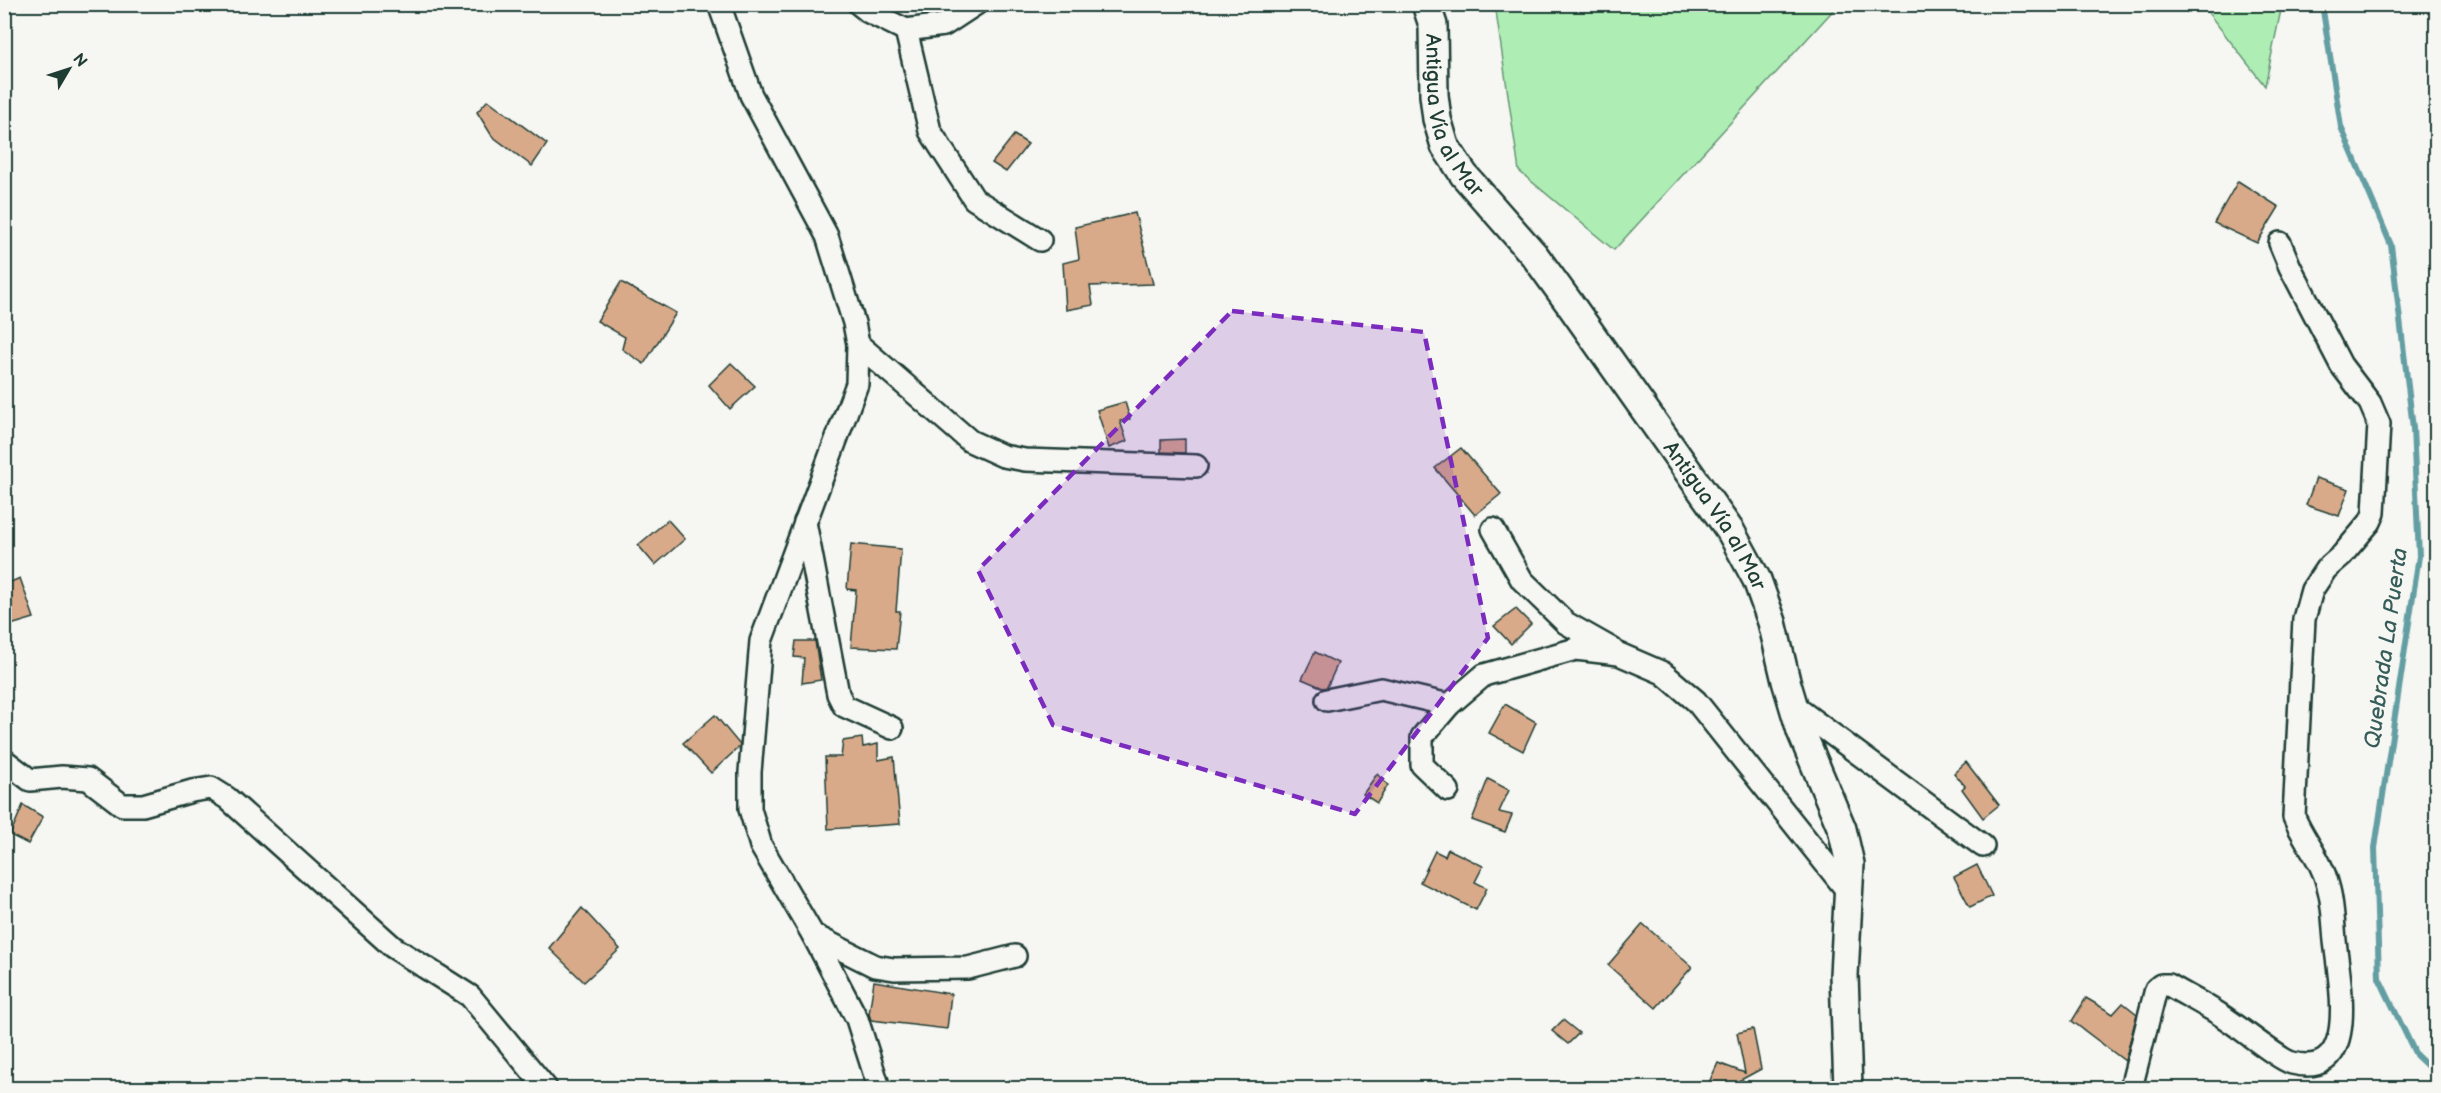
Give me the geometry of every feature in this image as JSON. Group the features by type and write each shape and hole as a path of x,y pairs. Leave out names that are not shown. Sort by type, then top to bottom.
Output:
{"main road":[{"name":"Antigua Vía al Mar","path":"1426,4 1433,25 1435,103 1445,146 1464,175 1535,256 1731,532 1757,580 1773,622 1801,731 1842,829 1850,864 1844,975 1848,1089"}],"street":[{"path":"719,4 751,95 827,236 854,323 858,344 857,384 761,641 750,772 750,809 761,846 813,935 856,1019 879,1089"},
{"path":"860,4 869,12 906,30 944,25 976,4"},
{"path":"906,30 930,131 974,199 1040,240"},
{"path":"2131,1089 2156,989 2161,985 2169,985 2226,1018 2290,1063 2313,1065 2326,1061 2337,1045 2341,1027 2341,998 2329,886 2320,863 2302,837 2294,817 2304,619 2312,590 2326,569 2342,555 2370,522 2374,513 2379,424 2370,403 2341,365 2280,243"},
{"path":"858,344 970,441 1003,456 1025,460 1196,466"},
{"path":"805,521 838,694 844,706 892,728"},
{"path":"1493,529 1522,580 1566,623 1619,654 1663,673 1696,701 1849,893"},
{"path":"1448,790 1422,765 1422,737 1449,705 1484,675 1576,649 1619,654"},
{"path":"1327,700 1381,689 1449,705"},
{"path":"1794,706 1983,846"},
{"path":"4,760 30,780 62,777 88,779 122,805 143,806 192,790 211,788 226,798 393,947 470,996 546,1089"},
{"path":"813,935 875,966 894,969 968,968 1015,956"}],"highlighted area":[{"path":"1232,311 1424,332 1488,638 1355,814 1053,725 978,570"}],"green space":[{"path":"1495,4 1838,5 1614,250 1519,171"},
{"path":"2202,5 2282,5 2265,86"}],"building":[{"path":"488,100 547,144 532,166 492,136 477,112"},
{"path":"1014,135 1028,144 1006,172 992,163"},
{"path":"2238,181 2279,207 2257,243 2214,223"},
{"path":"1135,213 1153,284 1090,286 1093,305 1066,310 1063,263 1079,259 1075,227"},
{"path":"621,282 676,313 644,364 622,349 625,337 597,321"},
{"path":"731,363 755,386 730,409 709,385"},
{"path":"1125,402 1130,419 1120,421 1127,441 1109,448 1097,410"},
{"path":"1185,439 1185,453 1161,452 1161,440"},
{"path":"1461,448 1501,494 1475,515 1435,468"},
{"path":"2316,478 2349,489 2339,516 2306,505"},
{"path":"668,520 685,539 655,565 638,545"},
{"path":"851,544 901,549 896,611 900,611 896,649 851,647 856,590 847,589"},
{"path":"20,578 34,618 4,627 4,585"},
{"path":"1516,609 1531,624 1511,644 1494,626"},
{"path":"796,641 815,641 821,680 802,683 804,658 794,657"},
{"path":"1315,652 1338,663 1327,687 1323,688 1302,679"},
{"path":"1505,704 1536,722 1523,751 1489,733"},
{"path":"715,715 740,745 711,773 683,743"},
{"path":"862,738 863,747 878,744 878,760 894,757 900,824 828,829 825,757 841,757 843,741"},
{"path":"1966,762 1999,805 1983,818 1962,789 1965,786 1954,773"},
{"path":"1377,774 1388,785 1377,803 1363,794"},
{"path":"1488,779 1509,790 1499,812 1512,815 1505,832 1472,820"},
{"path":"23,805 43,817 28,844 10,835"},
{"path":"1448,849 1483,866 1475,882 1487,888 1476,910 1420,882 1435,851 1445,856"},
{"path":"1977,865 1992,896 1970,907 1954,877"},
{"path":"582,908 620,949 584,982 549,948"},
{"path":"1643,924 1692,967 1656,1008 1608,965"},
{"path":"874,981 951,994 947,1029 871,1020 869,1014"},
{"path":"2086,998 2113,1014 2123,1003 2137,1014 2125,1061 2072,1021"},
{"path":"1563,1020 1579,1033 1568,1044 1552,1031"},
{"path":"1753,1029 1761,1069 1724,1089 1706,1089 1718,1063 1745,1073 1737,1033"}],"waterway":[{"name":"Quebrada La Puerta","path":"2322,4 2341,127 2391,245 2413,428 2419,556 2375,848 2379,978 2416,1055 2436,1074"}]}
